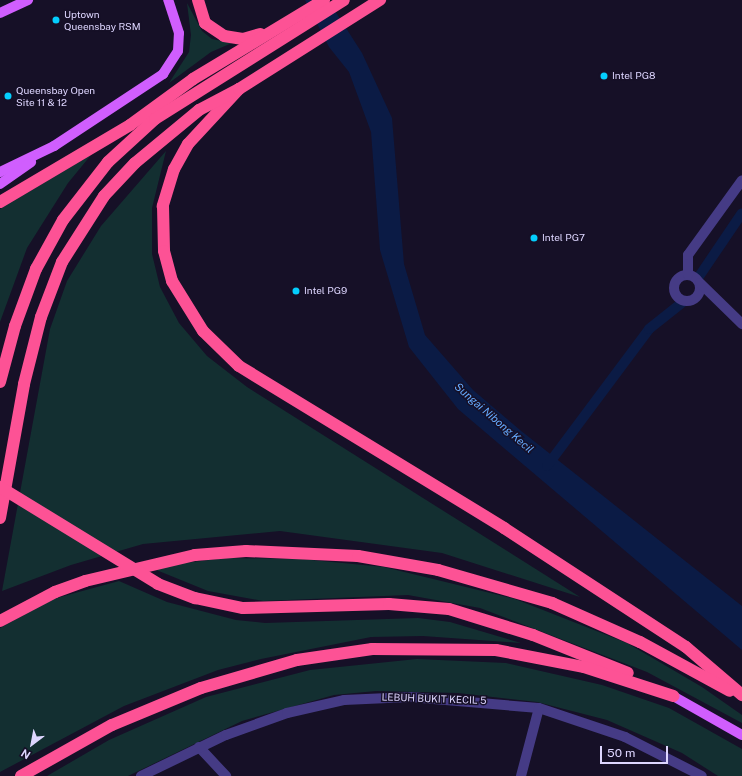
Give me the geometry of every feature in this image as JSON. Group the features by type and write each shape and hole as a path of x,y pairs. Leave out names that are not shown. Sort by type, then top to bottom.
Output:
{"highway":[{"path":"198,0 205,23 224,36 243,39 299,22 344,0"},
{"path":"0,382 14,326 36,268 90,182 155,119 299,22 324,0"},
{"path":"0,518 33,345 56,275 73,241 104,196 135,163 199,110 239,89 380,0"},
{"path":"0,202 130,125 193,79 275,30"},
{"path":"239,89 188,144 174,169 163,206 168,267 180,299 203,331 239,366 524,541 686,647 742,696"},
{"path":"0,487 134,572 176,592 243,608 328,607 389,604 449,609 533,635 673,696"},
{"path":"0,621 32,603 112,573 195,555 246,551 358,556 438,570 552,603 640,642 742,696"},
{"path":"21,776 112,725 201,688 296,660 372,649 496,650 584,667 673,696"}],"main road":[{"path":"0,13 28,0"},
{"path":"0,184 54,146 118,107 156,81 172,64 179,33 169,0 165,0"},
{"path":"0,172 54,146"},
{"path":"673,696 742,735"}],"street":[{"path":"688,275 688,255 742,180"},
{"path":"688,275 700,283 742,324"},
{"path":"688,275 675,284 679,299 686,301 696,298 700,283"},
{"name":"LEBUH BUKIT KECIL 5","path":"141,776 199,748 280,716 344,700 410,697 539,708 625,737 702,776"},
{"path":"520,776 539,708"},
{"path":"199,748 226,776"}],"green space":[{"path":"187,3 202,31 212,39 232,43 211,52 169,83 189,52 191,35"},
{"path":"166,151 152,208 152,254 160,287 179,323 207,356 247,387 580,597 442,553 280,531 143,544 71,565 2,591 50,329 67,281 101,226"},
{"path":"91,155 68,183 27,248 0,322 0,209"},
{"path":"227,558 301,559 384,567 515,599 627,643 702,687 742,715 742,723 647,672 480,608 408,595 263,601 208,591 149,567"},
{"path":"119,581 167,602 236,620 265,623 418,618 450,622 521,643 423,636 371,637 261,659 218,670 124,706 0,772 0,628 53,599"},
{"path":"417,659 506,663 602,685 669,708 742,749 742,776 718,776 682,753 607,720 537,702 458,693 376,691 334,695 242,721 128,776 47,776 109,740 206,697 310,670"}],"water":[{"name":"Sungai Nibong Kecil","path":"305,0 328,0 362,53 392,118 404,264 425,335 473,390 520,430 742,606 742,650 458,409 409,347 380,250 371,132 349,72 329,47"}],"waterway":[{"path":"698,278 742,213"},
{"path":"547,466 649,329 683,302"}],"place":[{"name":"Uptown Queensbay RSM","path":"56,20"},
{"name":"Intel PG8","path":"604,76"},
{"name":"Queensbay Open Site 11 & 12","path":"8,96"},
{"name":"Intel PG7","path":"534,238"},
{"name":"Intel PG9","path":"296,291"}]}
